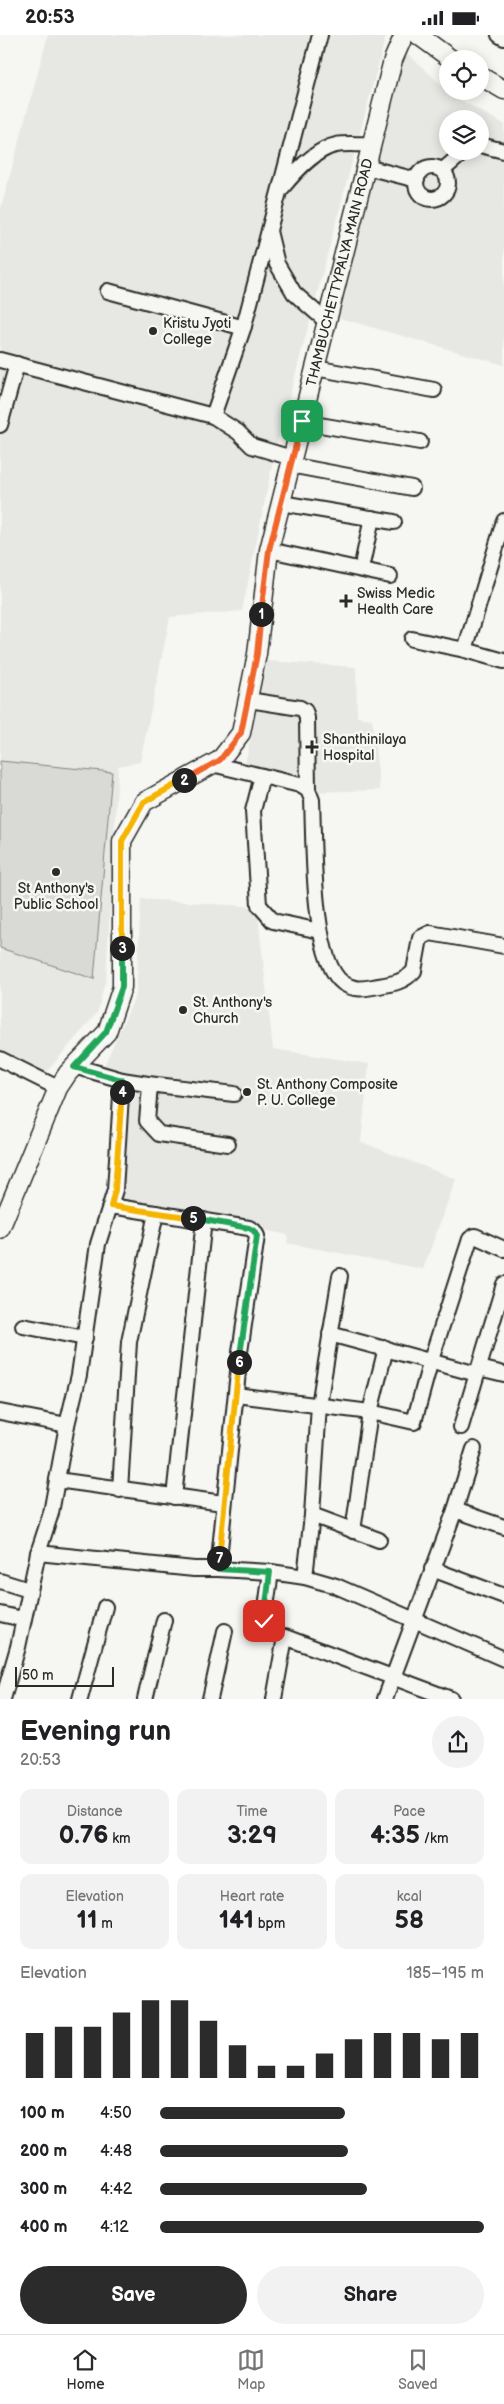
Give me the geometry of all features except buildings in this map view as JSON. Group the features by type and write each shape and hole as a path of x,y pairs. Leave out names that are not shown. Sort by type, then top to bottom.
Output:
{"main road":[{"name":"THAMBUCHETTYPALYA MAIN ROAD","path":"0,1229 58,1088 74,1067 106,1032 122,987 122,841 144,802 220,760 241,733 257,654 269,550 393,60 404,35"},
{"path":"418,35 439,50"},
{"path":"489,81 504,90"}],"street":[{"path":"213,416 244,326 320,35"},
{"path":"499,35 504,37"},
{"path":"279,192 307,160 336,145 355,146 372,144"},
{"path":"489,147 504,151"},
{"path":"443,170 455,160"},
{"path":"366,167 416,180"},
{"path":"427,167 443,170 448,180 447,190 440,197 430,199 421,194 416,180 422,170 427,167"},
{"path":"269,229 277,264 294,293 327,322"},
{"path":"108,291 237,327 244,326"},
{"path":"0,360 213,416 238,433 252,446 291,462 412,488"},
{"path":"0,425 17,364"},
{"path":"315,368 434,390"},
{"path":"302,421 420,442"},
{"path":"281,503 394,522"},
{"path":"363,560 372,518"},
{"path":"465,649 504,521"},
{"path":"269,550 390,576"},
{"path":"412,639 465,649 504,661"},
{"path":"248,700 300,708 305,711 307,718 308,790 312,800 317,917 335,975 342,982 359,989 399,983 408,978 417,964 420,938 430,933 504,946"},
{"path":"212,765 300,785 308,790"},
{"path":"262,776 253,811 259,905 273,921 320,931"},
{"path":"0,1059 58,1088"},
{"path":"74,1067 122,1080 234,1094"},
{"path":"3,1699 38,1553 51,1513 66,1425 79,1375 98,1244 115,1190 122,1080"},
{"path":"148,1084 150,1087 147,1121 155,1131 159,1134 228,1144"},
{"path":"111,1206 249,1228 257,1236 236,1395 218,1569"},
{"path":"120,1489 129,1342 156,1213"},
{"path":"174,1497 204,1220"},
{"path":"236,1395 370,1412 414,1423 431,1360 470,1239 475,1237 504,1249"},
{"path":"305,1577 312,1515 319,1405 340,1276"},
{"path":"461,1427 504,1284"},
{"path":"23,1326 85,1338"},
{"path":"330,1334 478,1371 504,1374"},
{"path":"353,1531 370,1412 386,1347"},
{"path":"0,1412 66,1425"},
{"path":"384,1699 455,1510 474,1449"},
{"path":"57,1480 224,1503"},
{"path":"455,1510 504,1527"},
{"path":"312,1515 379,1540"},
{"path":"38,1553 194,1569 270,1572 305,1577 336,1586 504,1659"},
{"path":"432,1569 504,1596"},
{"path":"264,1621 270,1572"},
{"path":"0,1581 29,1590"},
{"path":"80,1699 105,1607"},
{"path":"0,1614 23,1619"},
{"path":"145,1699 164,1620"},
{"path":"210,1699 225,1631"},
{"path":"274,1699 285,1637 393,1675 451,1699"}],"shaded area":[{"name":"Kristu Jyoti College","path":"48,35 386,35 275,451 242,611 170,617 140,762 118,766 106,978 97,1013 44,1075 0,1052 0,212"},
{"path":"406,52 439,83 439,100 460,100 478,110 439,110 439,160 489,160 489,116 504,124 504,365 336,317"},
{"name":"Shanthinilaya Hospital","path":"267,661 356,667 357,717 372,719 380,790 312,792 310,775 242,778"},
{"name":"St Anthony's Public School","path":"0,761 112,772 94,979 0,948"},
{"name":"St. Anthony Composite P. U. College","path":"141,899 257,907 273,1049 369,1064 361,1142 456,1179 423,1269 287,1243 288,1235 119,1200 130,1072 103,1068 136,995"}],"place":[{"name":"Kristu Jyoti College","path":"153,331"},
{"name":"Swiss Medic Health Care","path":"346,601"},
{"name":"Shanthinilaya Hospital","path":"312,747"},
{"name":"St Anthony's Public School","path":"56,872"},
{"name":"St. Anthony's Church","path":"183,1010"},
{"name":"St. Anthony Composite P. U. College","path":"247,1092"}],"route":[{"path":"264,1621 270,1572 218,1569 240,1352 257,1236 249,1228 111,1206 115,1190 122,1080 74,1067 106,1032 122,987 122,841 144,802 220,760 241,733 257,654 269,550 302,421"}]}
